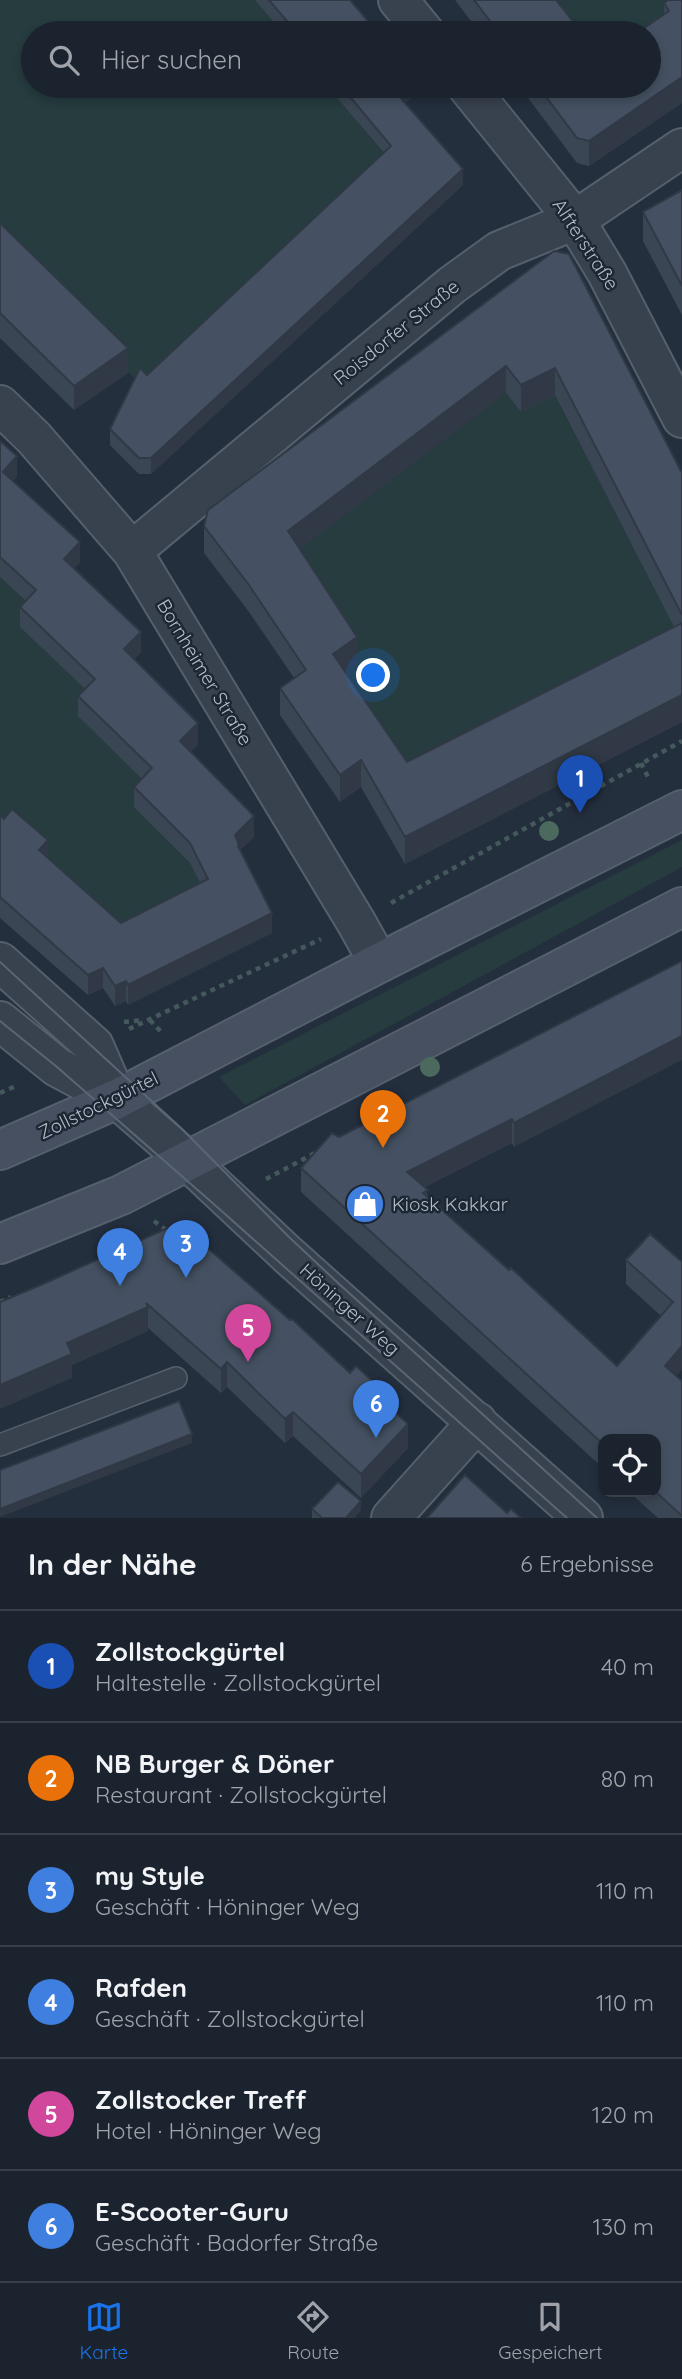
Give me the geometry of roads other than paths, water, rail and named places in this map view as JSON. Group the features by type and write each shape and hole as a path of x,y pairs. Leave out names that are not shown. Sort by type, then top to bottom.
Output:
{"main road":[{"name":"Zollstockgürtel","path":"0,1150 117,1100 379,963 682,810"},
{"path":"0,1244 121,1195 682,907"}],"street":[{"path":"398,0 415,21"},
{"name":"Alfterstraße","path":"477,98 575,220 607,273 682,418"},
{"name":"Roisdorfer Straße","path":"132,551 452,285 499,251 575,220 682,148"},
{"name":"Bornheimer Straße","path":"0,405 34,438 132,551 379,963"},
{"name":"Höninger Weg","path":"0,962 94,1046 117,1100"},
{"name":"Höninger Weg","path":"0,1021 57,1067 117,1100 583,1518"},
{"path":"391,1518 477,1422"}],"lane":[{"path":"0,1445 176,1378"}],"tram line":[{"path":"0,962 181,1128 337,1282 597,1518"},
{"path":"0,1021 57,1067 216,1206 567,1518"}],"place":[{"name":"Zollstockgürtel","path":"580,813"},
{"name":"NB Burger & Döner","path":"383,1148"},
{"name":"Kiosk Kakkar","path":"365,1204"},
{"name":"my Style","path":"186,1278"},
{"name":"Rafden","path":"120,1286"},
{"name":"Zollstocker Treff","path":"248,1362"},
{"name":"E-Scooter-Guru","path":"376,1438"}]}
